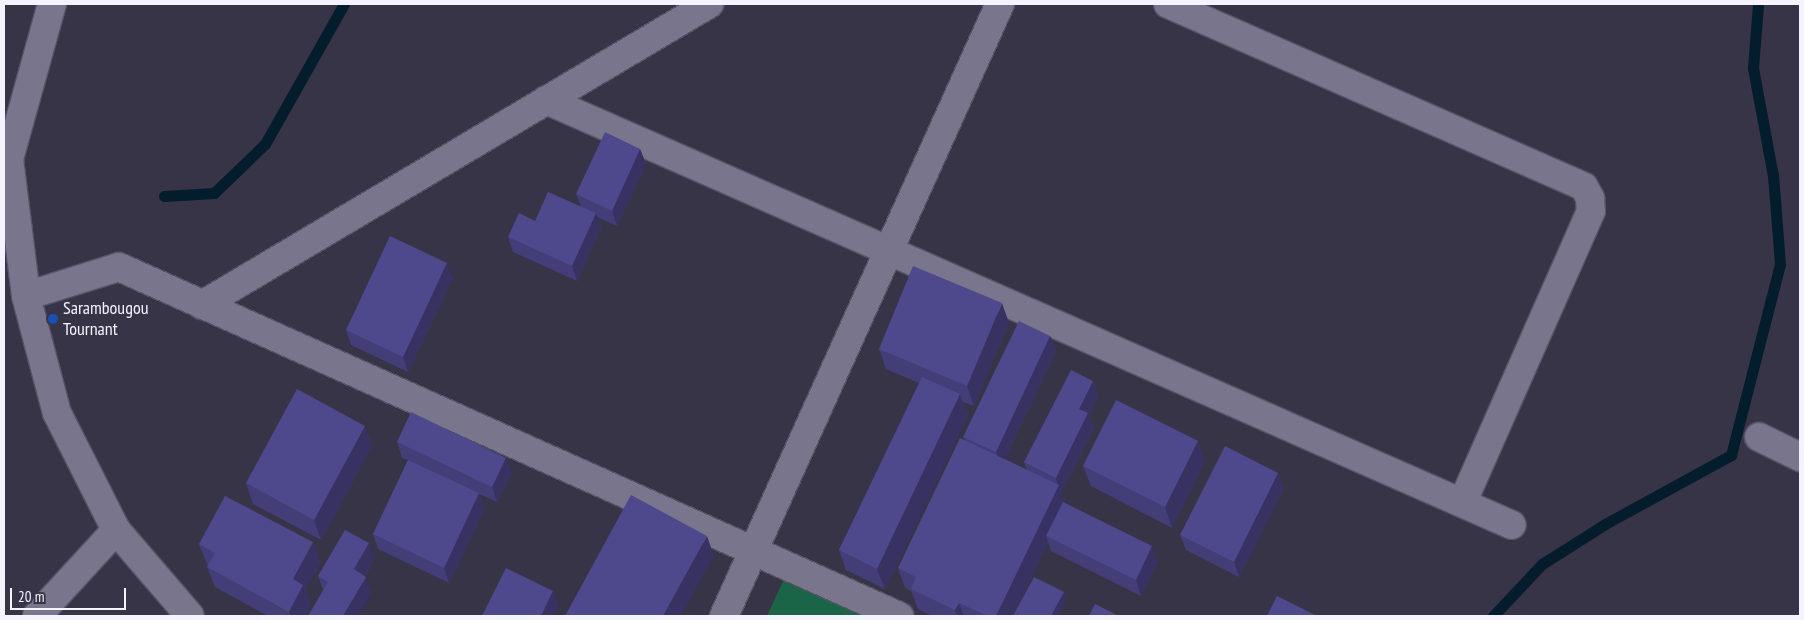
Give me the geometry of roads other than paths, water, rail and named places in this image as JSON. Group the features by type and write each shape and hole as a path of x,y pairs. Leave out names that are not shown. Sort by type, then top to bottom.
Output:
{"street":[{"path":"52,4 6,152 26,296 57,413 116,530 190,616"},
{"path":"202,305 709,4"},
{"path":"724,616 1000,4"},
{"path":"1168,4 1584,187 1590,198 1592,211 1462,503"},
{"path":"546,100 1512,525"},
{"path":"26,296 119,267 899,616"},
{"path":"1759,437 1800,457"},
{"path":"37,616 116,530"}],"waterway":[{"path":"164,196 214,193 265,144 344,4"},
{"path":"1493,616 1542,564 1605,524 1731,455 1780,264 1773,176 1753,68 1758,4"}],"place":[{"name":"Sarambougou Tournant","path":"53,319"}]}
